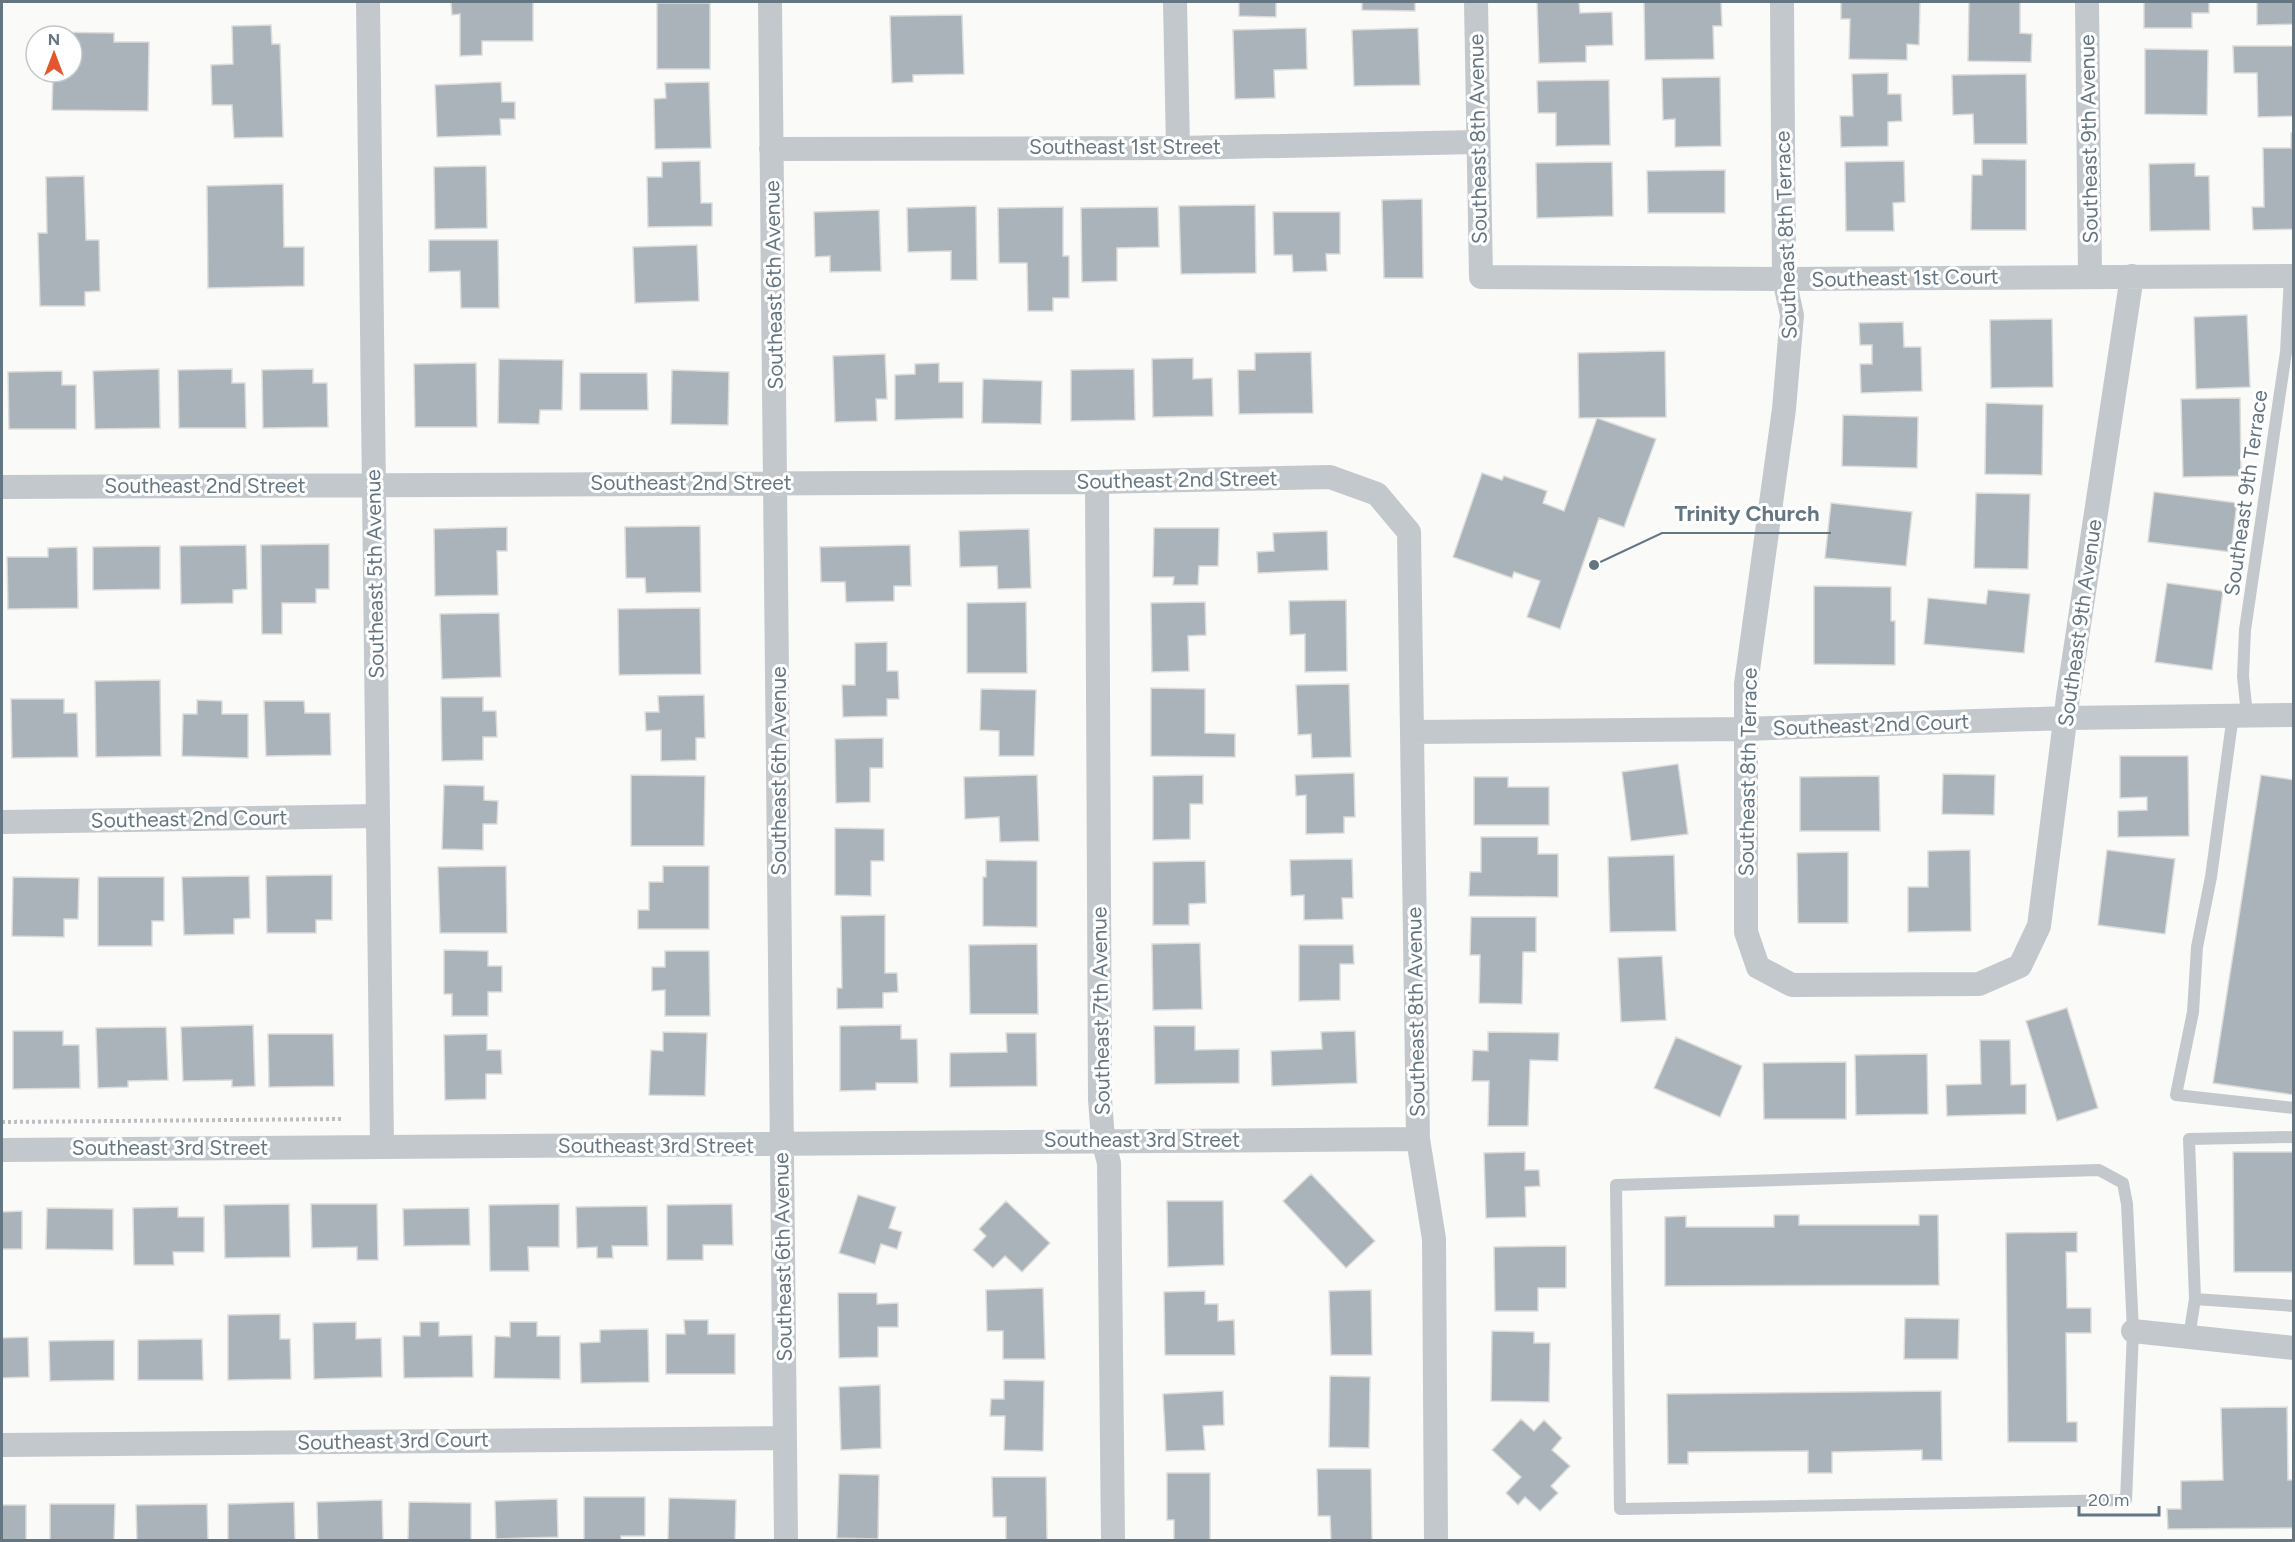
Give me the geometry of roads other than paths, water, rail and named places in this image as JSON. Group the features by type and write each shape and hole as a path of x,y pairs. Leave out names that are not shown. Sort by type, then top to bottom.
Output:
{"street":[{"name":"Southeast 5th Avenue","path":"368,2 382,1147"},
{"name":"Southeast 6th Avenue","path":"770,2 777,483 786,1540"},
{"path":"1175,2 1178,148"},
{"name":"Southeast 8th Avenue","path":"1476,2 1481,277"},
{"name":"Southeast 8th Terrace","path":"1758,967 1746,932 1744,729 1746,684 1785,397 1792,315 1784,279 1782,2"},
{"name":"Southeast 9th Avenue","path":"2087,2 2090,276"},
{"name":"Southeast 1st Street","path":"771,149 1178,148 1478,142"},
{"name":"Southeast 9th Avenue","path":"1758,967 1792,985 1804,985 1979,984 2020,966 2039,926 2066,718 2132,276"},
{"name":"Southeast 1st Court","path":"1481,277 1784,279 2292,276"},
{"name":"Southeast 2nd Street","path":"2,487 1096,482 1330,477 1377,494"},
{"name":"Southeast 7th Avenue","path":"1096,482 1100,1099 1103,1140 1109,1163 1113,1540"},
{"name":"Southeast 8th Avenue","path":"1377,494 1409,532 1418,1139 1434,1239 1436,1540"},
{"name":"Southeast 2nd Court","path":"1413,732 1744,729 2066,718 2294,715"},
{"name":"Southeast 2nd Court","path":"2,822 377,816"},
{"name":"Southeast 3rd Street","path":"2,1150 1418,1139"},
{"path":"2133,1331 2294,1348"},
{"name":"Southeast 3rd Court","path":"2,1445 785,1438"}],"lane":[{"name":"Southeast 9th Terrace","path":"2292,276 2286,352 2246,630 2240,715 2198,947 2193,1012 2176,1095 2294,1108"},
{"path":"2190,1337 2195,1299 2189,1139 2294,1137"},
{"path":"2099,1170 2123,1183 2127,1204 2133,1331 2126,1500 1620,1509 1616,1185 2099,1170"},
{"path":"2195,1299 2294,1306"}],"place":[{"name":"Trinity Church","path":"1594,565"}]}
